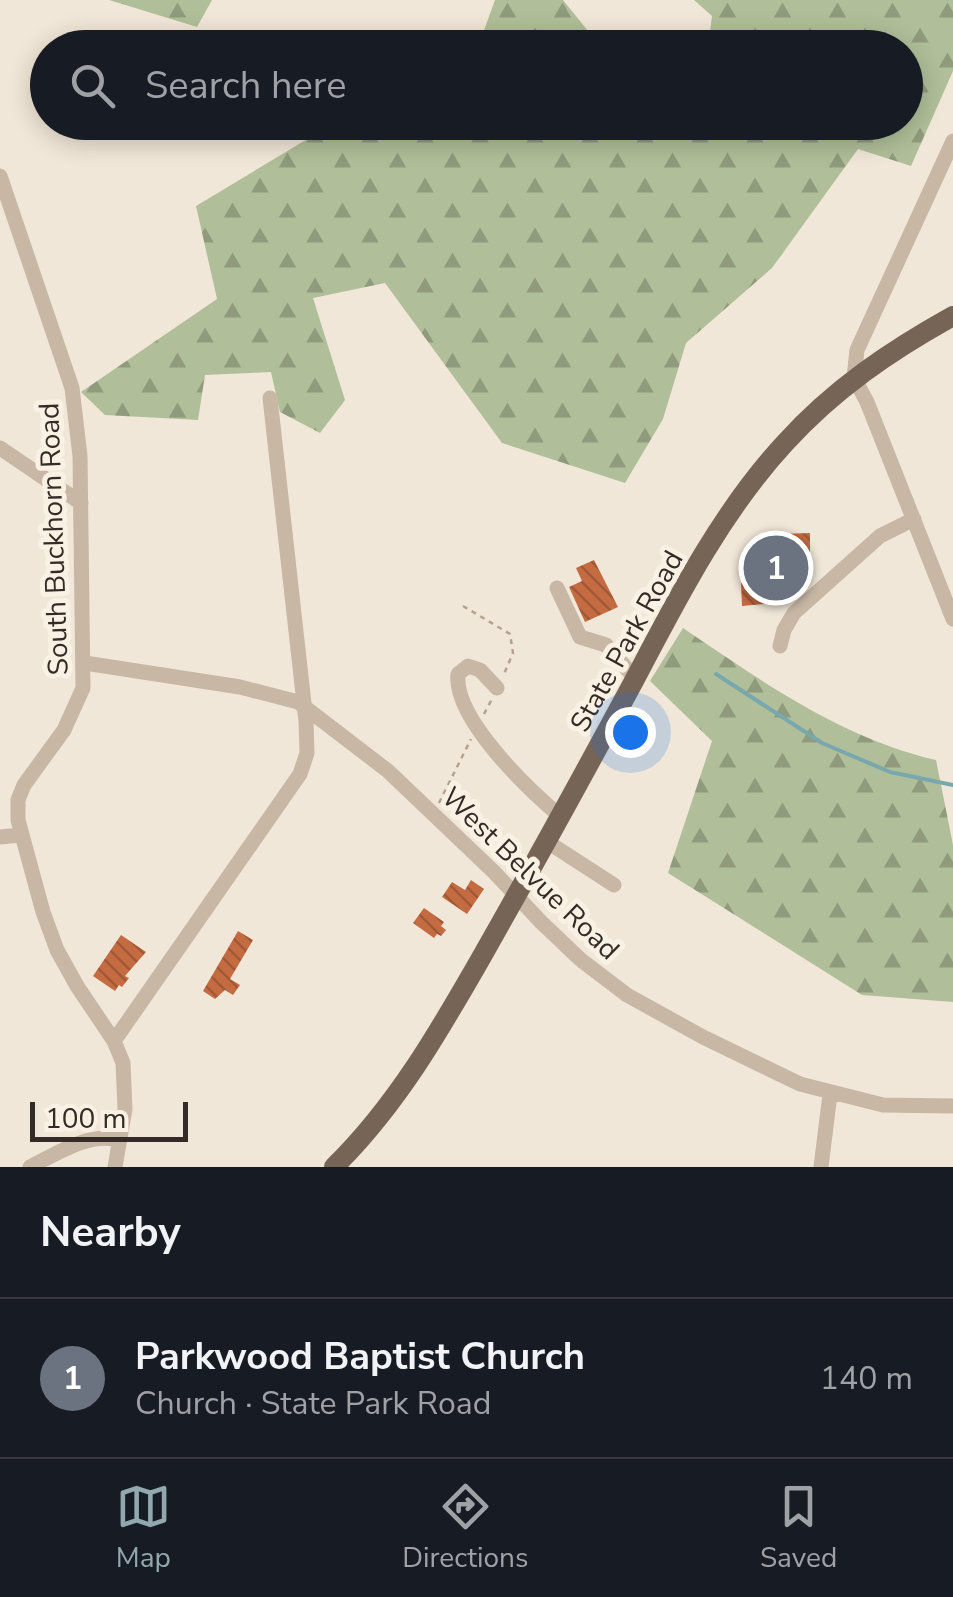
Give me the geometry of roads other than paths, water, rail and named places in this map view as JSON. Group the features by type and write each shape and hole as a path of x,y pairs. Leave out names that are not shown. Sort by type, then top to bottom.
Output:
{"main road":[{"name":"State Park Road","path":"334,1167 376,1121 414,1070 516,896 667,616 756,477 802,426 854,378 953,316"}],"street":[{"path":"953,141 857,350 854,378 914,519 943,569 953,619"},
{"name":"South Buckhorn Road","path":"0,176 72,388 81,504 83,688 76,710 21,792 18,806 22,835 57,950 76,986 114,1041 126,1084 115,1167"},
{"path":"114,1041 300,774 307,753 270,398"},
{"path":"0,448 81,504"},
{"path":"780,646 794,612 880,536 914,519"},
{"path":"557,588 580,637 606,645 635,678"},
{"name":"West Belvue Road","path":"85,663 286,696 357,744 581,960 628,995 766,1070 830,1094 883,1105 953,1106"},
{"path":"497,688 478,668 468,666 458,674 459,689 493,751 560,816"},
{"path":"0,838 22,835"},
{"path":"546,841 614,886"},
{"path":"821,1167 830,1094"},
{"path":"30,1167 87,1140 120,1140"}],"waterway":[{"path":"716,674 822,743 890,772 953,785"}],"place":[{"name":"Parkwood Baptist Church","path":"776,568"}]}
